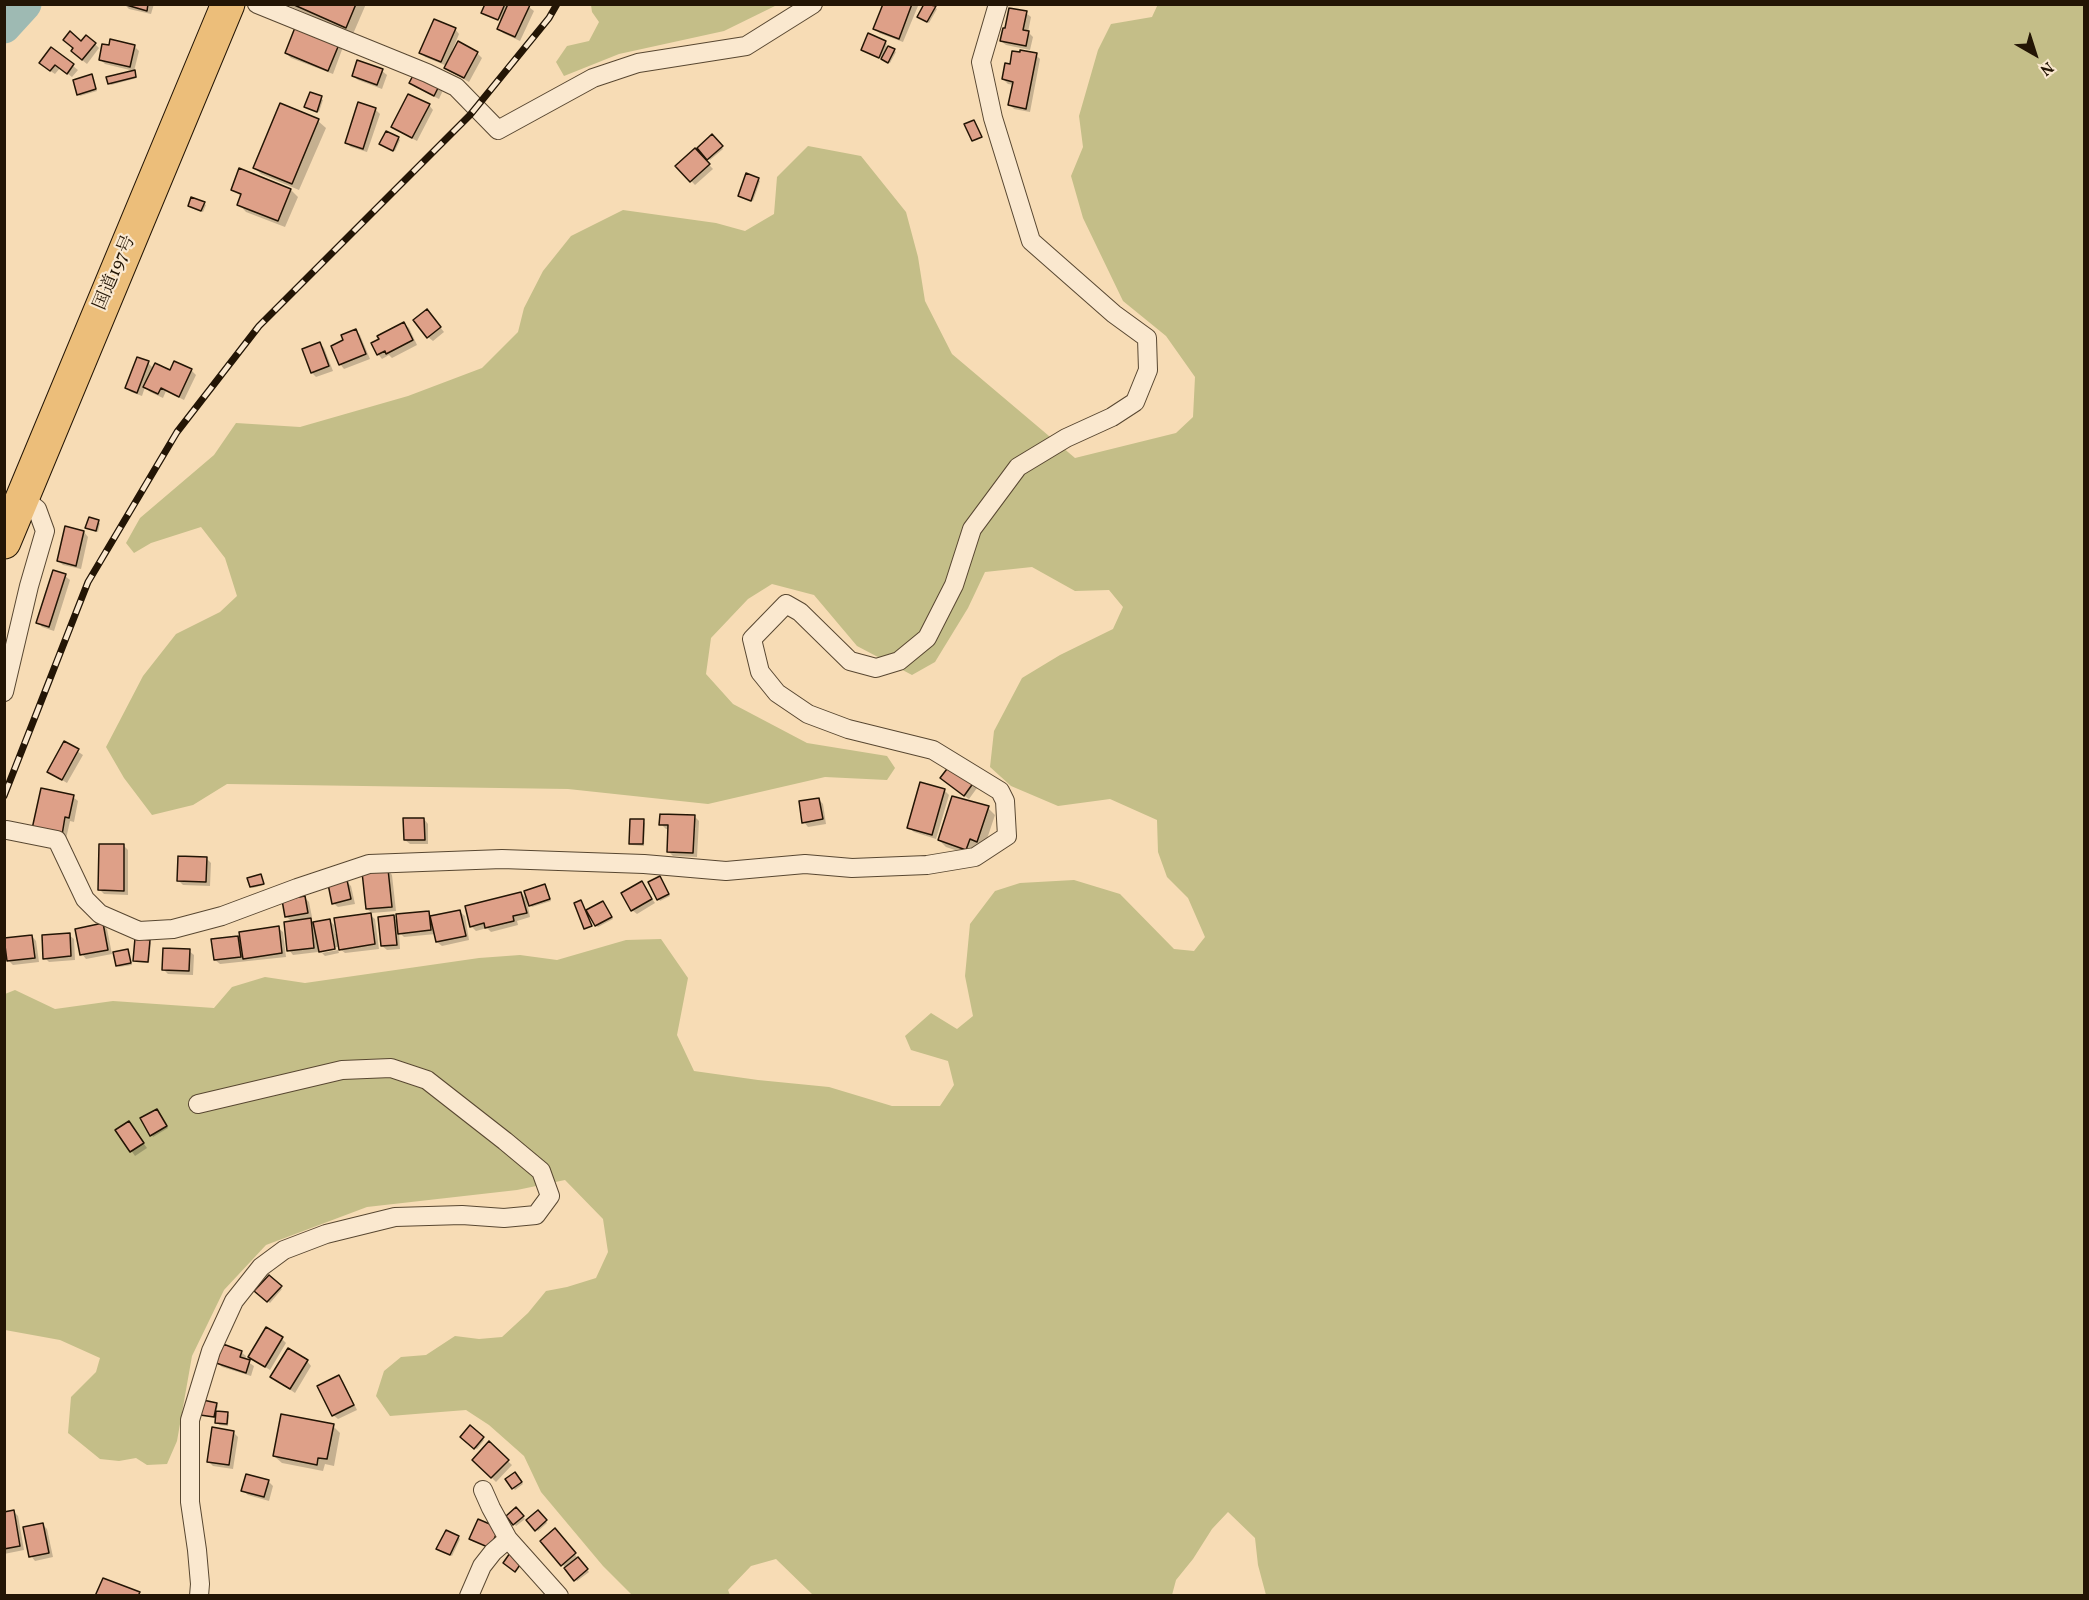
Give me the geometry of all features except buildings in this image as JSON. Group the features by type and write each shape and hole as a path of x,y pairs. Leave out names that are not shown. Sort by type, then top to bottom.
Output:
{"highway":[{"name":"国道197号","path":"4,542 228,4"}],"street":[{"path":"257,4 456,87 498,130 593,78 638,63 746,46 813,4"},
{"path":"7,830 57,840 85,899 100,914 139,931 173,929 222,916 369,864 502,859 644,864 726,871 805,864 852,868 927,866 975,857 1007,836 1005,801 1000,791 933,750 848,729 808,714 777,693 760,672 752,639 786,604 801,612 850,661 876,668 899,661 927,638 954,585 972,528 1018,467 1066,438 1112,417 1135,402 1148,370 1147,338 1114,314 1031,242 993,118 981,62 998,4"},
{"path":"4,692 45,531 37,509 23,498"},
{"path":"198,1104 342,1070 391,1068 427,1080 505,1141 541,1171 550,1197 536,1215 504,1218 462,1215 395,1216 326,1234 284,1250 261,1267 234,1301 211,1351 190,1420 190,1502 197,1550 199,1596"},
{"path":"483,1490 508,1539 559,1596"},
{"path":"469,1596 482,1566 508,1539"}],"shaded area":[{"path":"591,4 777,5 724,31 619,54 564,76 556,62 567,46 589,41 599,22 592,12"},
{"path":"1158,4 2084,5 2084,1595 1266,1595 1258,1565 1255,1538 1228,1512 1212,1529 1176,1580 1172,1595 813,1595 776,1559 751,1566 728,1590 730,1595 632,1595 603,1566 541,1492 524,1456 489,1425 466,1410 390,1416 376,1396 384,1371 401,1357 426,1355 455,1336 479,1339 502,1337 528,1313 546,1291 596,1278 608,1252 603,1219 565,1180 517,1190 367,1207 266,1245 224,1290 192,1356 177,1441 167,1464 147,1465 136,1458 119,1461 100,1459 68,1433 71,1397 96,1372 100,1358 60,1340 5,1330 5,994 15,990 55,1009 113,1001 214,1008 232,987 265,977 305,983 479,958 520,955 557,960 626,940 661,939 688,978 677,1035 694,1071 829,1087 892,1106 940,1106 954,1085 948,1061 911,1050 905,1036 931,1013 957,1029 973,1016 965,976 970,924 995,891 1020,883 1074,880 1120,894 1174,949 1194,951 1205,937 1188,898 1167,877 1158,852 1157,820 1110,799 1058,806 1011,786 990,767 994,731 1022,678 1060,655 1113,629 1123,607 1109,590 1075,591 1032,567 985,572 968,608 935,662 912,675 857,646 814,595 772,584 748,599 711,638 706,674 733,704 807,743 887,756 895,768 887,780 825,777 708,804 568,789 227,784 193,805 152,815 124,778 106,747 143,676 176,634 220,612 237,596 225,558 201,527 151,543 134,553 126,543 140,518 214,455 236,423 300,427 408,396 482,368 518,332 524,308 543,271 571,236 623,210 716,223 745,231 774,214 777,177 808,146 861,156 906,212 918,257 925,301 952,354 1075,458 1176,433 1193,417 1195,377 1166,336 1123,301 1083,218 1071,176 1083,147 1079,116 1098,50 1111,24 1152,17"}],"waterway":[{"path":"4,27 25,4"}],"railway":[{"path":"4,796 88,582 177,432 259,326 470,115 549,18 557,4"}]}
